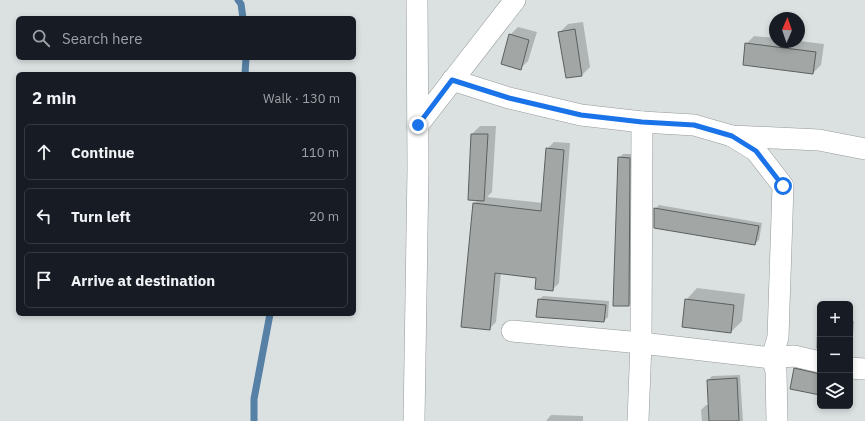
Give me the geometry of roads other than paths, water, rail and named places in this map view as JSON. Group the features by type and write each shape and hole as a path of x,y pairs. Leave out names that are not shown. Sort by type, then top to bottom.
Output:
{"street":[{"path":"414,421 418,125 417,0"},
{"path":"418,125 515,0"},
{"path":"452,80 509,98 581,115 642,122 694,125 732,136 819,140 865,149"},
{"path":"638,421 641,343 642,122"},
{"path":"732,136 756,151 783,186 778,338 772,358 776,371 777,421"},
{"path":"512,331 641,343 772,358 794,356 817,361"},
{"path":"853,368 865,369"}],"waterway":[{"path":"238,0 241,4 243,16"},
{"path":"245,72 246,60"},
{"path":"254,421 254,399 270,316"}]}
